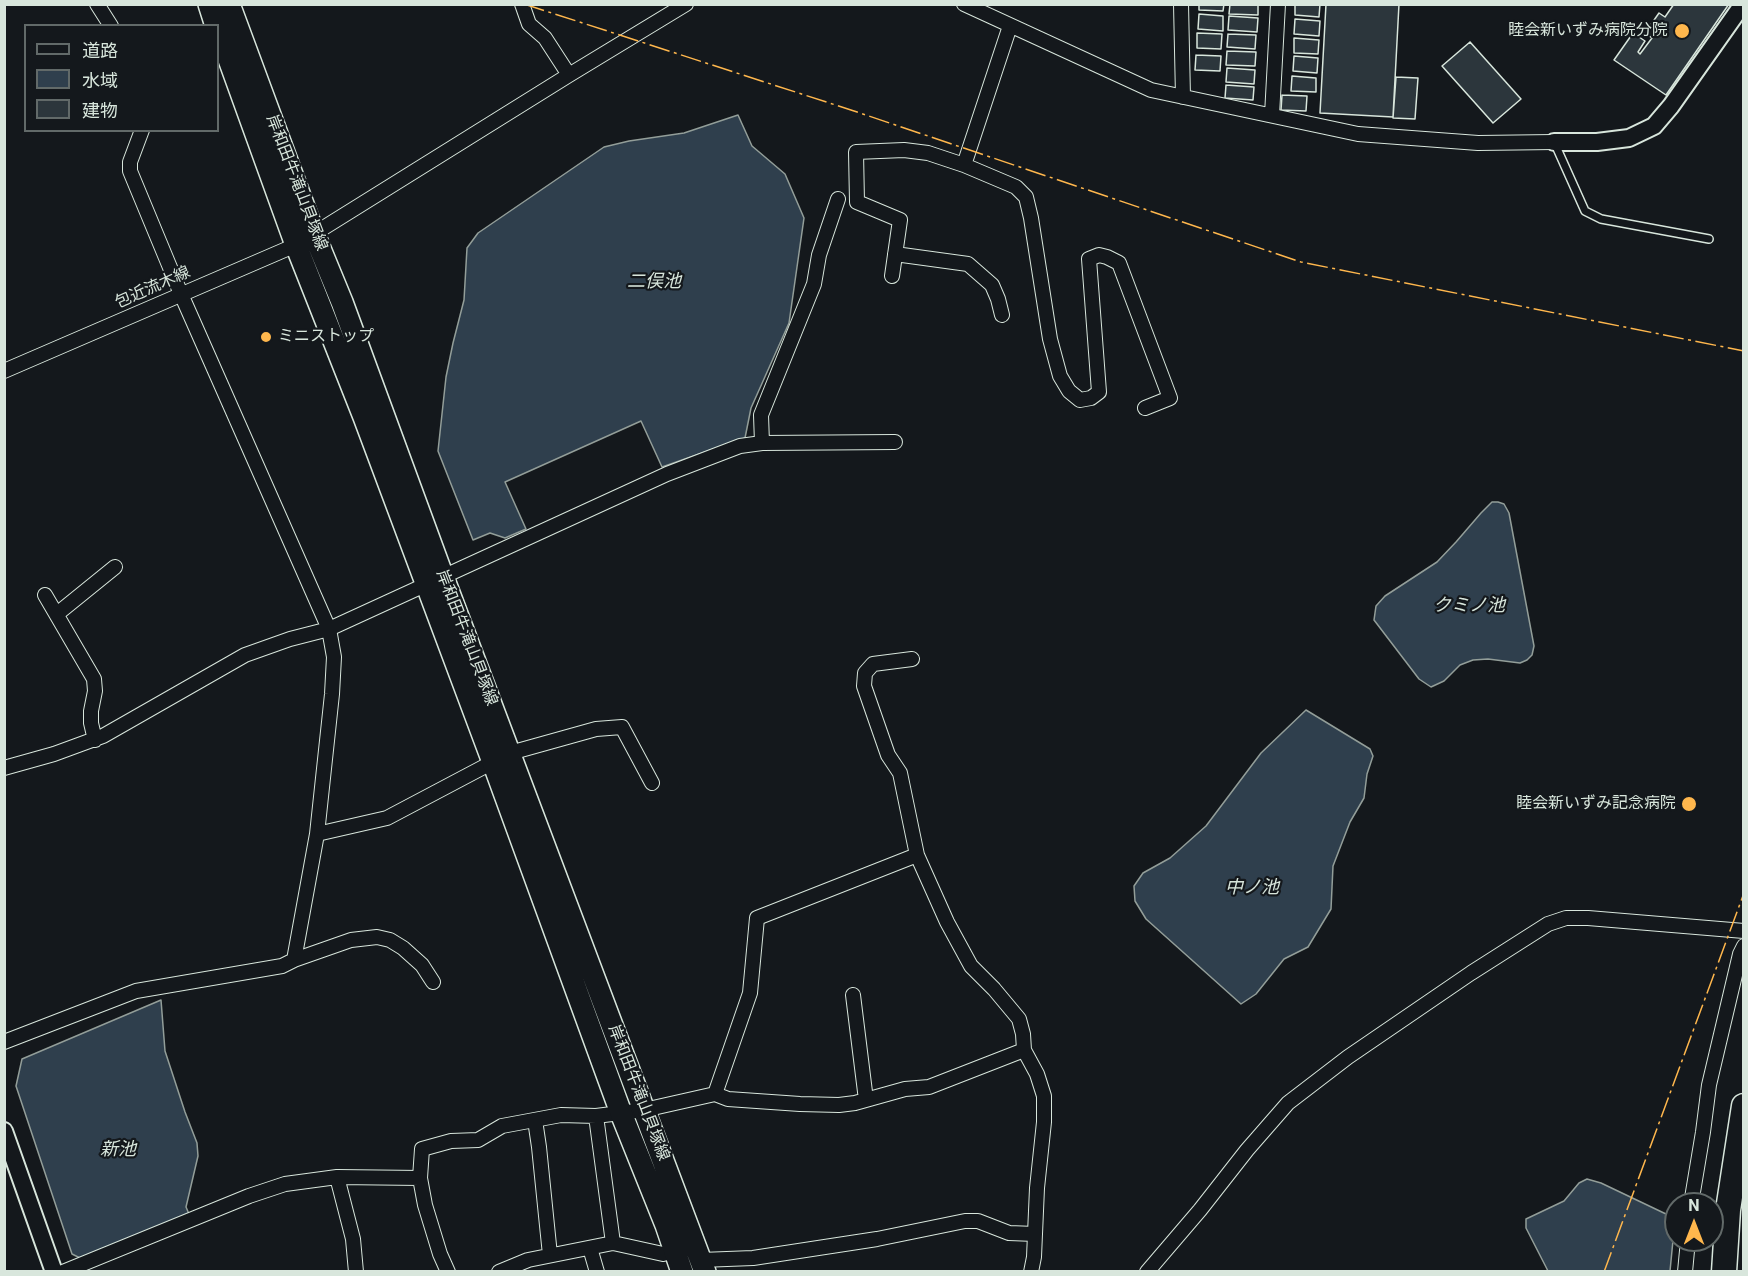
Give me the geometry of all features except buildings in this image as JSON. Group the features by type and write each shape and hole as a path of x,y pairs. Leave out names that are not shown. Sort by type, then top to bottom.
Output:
{"highway":[{"path":"1724,1272 1728,1210 1743,1106"}],"main road":[{"name":"岸和田牛滝山貝塚線","path":"209,4 216,24"},
{"name":"岸和田牛滝山貝塚線","path":"229,4 305,239"},
{"name":"岸和田牛滝山貝塚線","path":"219,32 305,239 342,302 434,580 501,757 644,1110 703,1266"},
{"name":"岸和田牛滝山貝塚線","path":"501,757 621,1113 682,1272"}],"street":[{"path":"97,4 110,24"},
{"path":"522,4 529,24 545,38 569,75"},
{"name":"包近流木線","path":"4,371 305,239 686,4"},
{"path":"964,4 1151,90 1358,134 1478,143 1597,142 1629,138 1654,126 1671,106 1743,4"},
{"path":"1181,4 1183,97"},
{"path":"1272,115 1278,4"},
{"path":"964,165 1010,26"},
{"path":"140,132 130,162 130,171 181,294 329,629 334,657 332,694 317,834 294,960"},
{"path":"892,276 900,220 857,202 856,152 904,150 928,153 1016,187 1026,197 1031,218 1050,339 1060,376 1069,391 1080,400 1091,398 1099,392 1089,259 1099,255 1119,263 1170,398 1145,408"},
{"path":"762,443 761,415 814,284 819,255 838,199"},
{"path":"895,254 968,264 992,285 1002,315"},
{"path":"4,768 54,754 104,736 245,655 290,639 329,629 667,474 740,446 762,443 895,442"},
{"path":"57,614 115,567"},
{"path":"45,594 94,679 95,691 91,723 94,740"},
{"path":"912,659 873,664 865,674 864,686 888,755 900,773 917,855 971,966 1019,1019 1024,1050 1037,1074 1044,1096 1044,1122 1031,1272"},
{"path":"317,834 387,818 501,757 596,729 622,727 652,783"},
{"path":"715,1094 750,993 757,918 917,855"},
{"path":"1147,1272 1288,1103 1348,1057 1471,973 1548,924 1566,918 1588,918 1743,931"},
{"path":"4,1042 136,991 282,966 351,940 377,937 390,940 422,965 433,982"},
{"path":"1693,1192 1709,1085 1743,946"},
{"path":"853,995 866,1101"},
{"path":"448,1272 424,1205 420,1178 422,1149 451,1141 478,1140 502,1126 561,1115 596,1116 644,1110 715,1094 728,1098 810,1104 839,1105 866,1101 905,1089 929,1087 1024,1050"},
{"path":"596,1116 613,1243"},
{"path":"535,1120 540,1147 550,1255"},
{"path":"4,1131 54,1272"},
{"path":"63,1272 249,1196 285,1184 337,1177 420,1178"},
{"path":"337,1177 353,1239 356,1272"},
{"path":"703,1266 843,1245 965,1221 978,1221 1009,1233 1035,1234"},
{"path":"499,1272 528,1260 613,1243 663,1254 675,1251"},
{"path":"590,1248 597,1272"},
{"path":"1685,1272 1687,1252"}],"lane":[{"path":"1554,142 1585,211 1601,219 1709,239"}],"water":[{"name":"二俣池","path":"738,115 752,146 785,174 804,218 789,323 751,408 745,438 662,467 641,421 505,482 526,529 505,538 490,533 473,540 438,451 446,377 464,300 467,248 478,233 604,147 684,133"},
{"name":"クミノ池","path":"1492,502 1504,504 1509,513 1534,646 1532,655 1520,663 1488,659 1473,660 1460,665 1444,681 1431,687 1419,679 1374,620 1376,606 1385,596 1437,562"},
{"name":"中ノ池","path":"1306,710 1370,749 1373,756 1367,774 1364,798 1350,822 1333,866 1331,909 1308,947 1284,959 1256,994 1241,1004 1146,919 1135,901 1134,886 1143,873 1170,858 1206,826 1261,753"},
{"name":"新池","path":"161,1000 165,1051 197,1143 198,1156 186,1207 189,1214 80,1258 72,1254 16,1086 22,1059"},
{"path":"1587,1179 1601,1183 1664,1213 1664,1252 1672,1252 1670,1271 1548,1271 1526,1228 1526,1219 1564,1201 1579,1183"}],"power":[{"path":"524,4 854,111 1301,262 1744,351"},
{"path":"1604,1272 1744,893"}],"place":[{"name":"睦会新いずみ病院分院","path":"1682,31"},
{"name":"ミニストップ","path":"266,337"},
{"name":"睦会新いずみ記念病院","path":"1689,804"}]}
